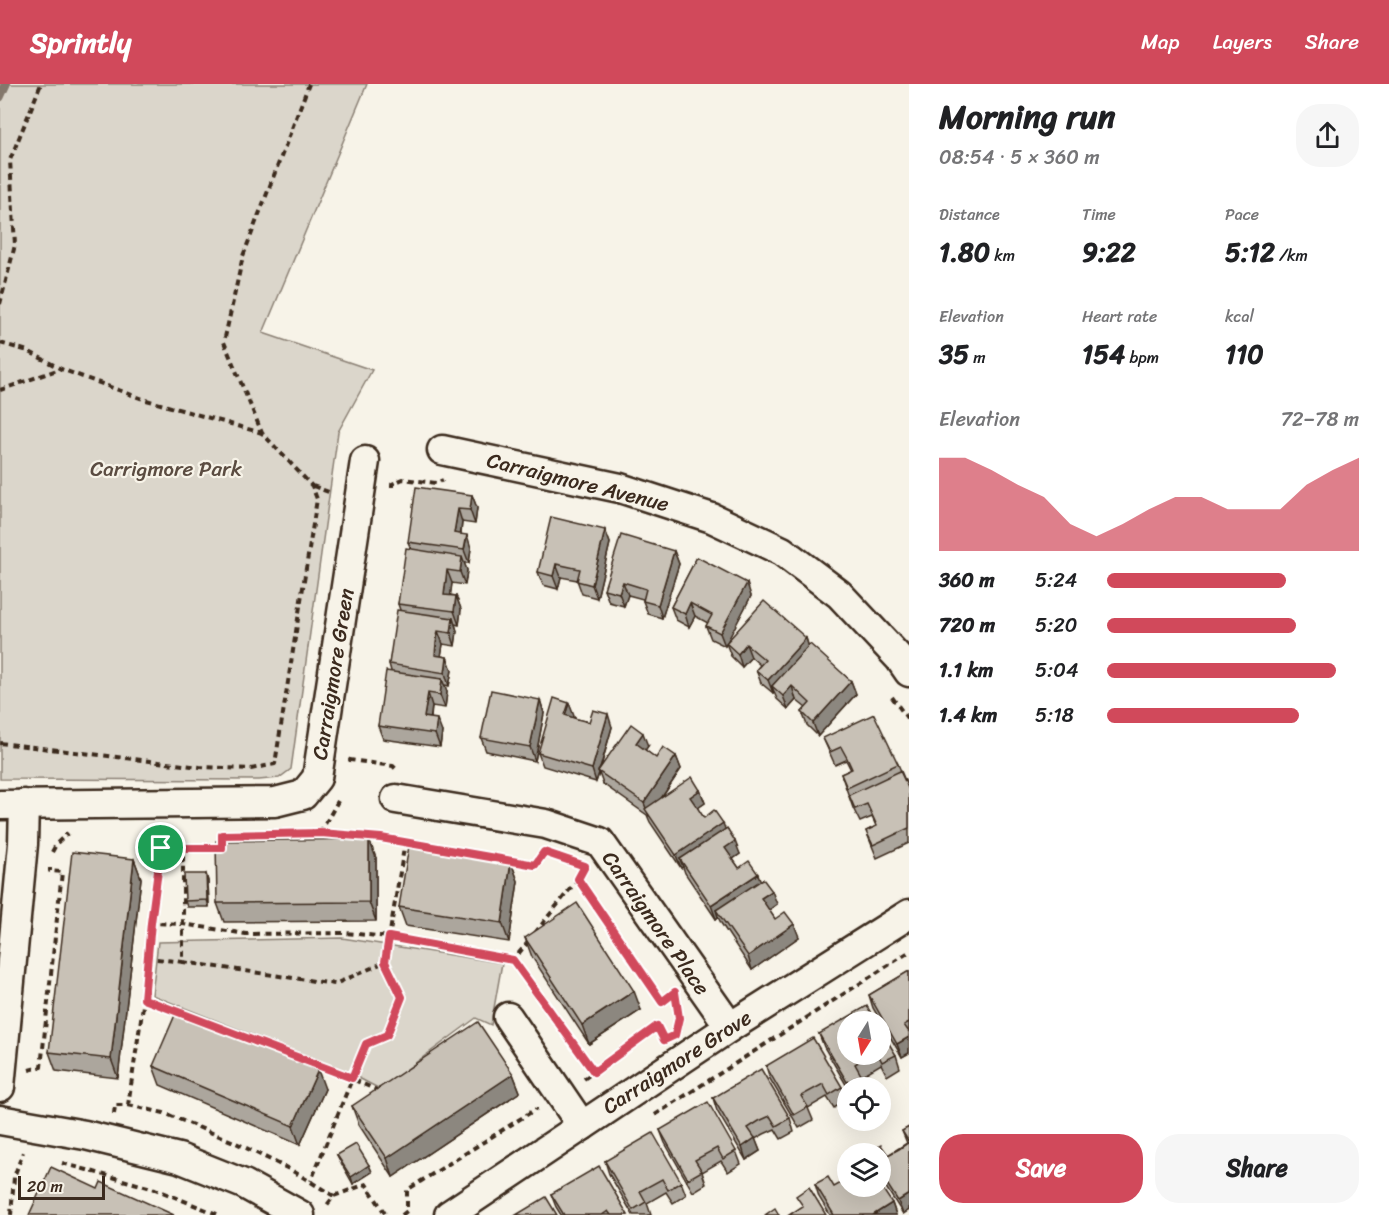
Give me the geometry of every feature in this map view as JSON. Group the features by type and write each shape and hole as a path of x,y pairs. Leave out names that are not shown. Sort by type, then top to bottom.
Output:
{"street":[{"name":"Carraigmore Avenue","path":"442,450 620,488 712,518 782,551 839,594 900,659 909,672"},
{"name":"Carraigmore Green","path":"12,804 274,802 303,795 317,778 365,461"},
{"name":"Carraigmore Place","path":"396,799 546,824 600,842 730,1027"},
{"path":"0,1087 23,844 12,804"},
{"name":"Carraigmore Grove","path":"449,1215 730,1027 909,914"},
{"path":"508,1017 582,1126"},
{"path":"0,1119 85,1135 178,1158 244,1184 300,1215"}],"path":[{"path":"0,304 15,245 10,160 40,84"},
{"path":"0,743 200,767 250,769 275,764 317,499 312,486 262,433 224,342 243,256 309,84"},
{"path":"0,343 28,351 61,369 143,399 262,433"},
{"path":"0,390 61,369"},
{"path":"390,494 392,484 403,479 436,483 447,479"},
{"path":"312,486 336,495"},
{"path":"889,693 909,721"},
{"path":"135,830 146,830 146,849 222,848 222,835 321,833 381,838 535,865 544,852"},
{"path":"51,855 57,843 70,831"},
{"path":"311,1181 366,1044 387,1035 402,997 385,962 405,842"},
{"path":"183,847 183,962"},
{"path":"112,1122 115,1104 128,1106 144,999 161,848"},
{"path":"27,1079 28,1071 41,1067 62,872 50,871 50,863"},
{"path":"513,960 578,879 585,866"},
{"path":"578,879 662,1002 675,992 679,1018 675,1035"},
{"path":"151,923 183,924 246,934 346,933 389,937 513,960 594,1072"},
{"path":"649,1119 909,952"},
{"path":"149,958 335,984 385,962"},
{"path":"144,999 188,1016"},
{"path":"580,1082 657,1026 664,1040"},
{"path":"232,1032 352,1078 381,1092"},
{"path":"402,1215 407,1211 407,1190 536,1109 530,1099"},
{"path":"11,1215 14,1178 22,1152 34,1155"},
{"path":"56,1161 155,1189 219,1215"},
{"path":"334,1196 366,1184 386,1215"}],"green space":[{"name":"Carrigmore Park","path":"0,84 367,84 263,333 372,370 338,432 291,769 279,778 259,780 0,779"},
{"path":"342,938 502,963 491,1025 476,1018 380,1089 353,1075 152,995 158,942"}],"building":[{"path":"416,487 472,495 470,510 458,509 454,533 467,535 464,550 408,542"},
{"path":"551,517 605,530 592,585 577,581 580,569 556,564 553,576 538,572"},
{"path":"621,535 674,551 658,605 643,601 646,589 623,582 619,593 604,589"},
{"path":"406,548 462,557 460,572 447,570 444,595 456,596 454,611 398,604"},
{"path":"697,557 747,583 720,633 706,626 712,615 690,603 685,614 671,607"},
{"path":"764,601 806,638 768,680 756,670 765,660 746,644 738,654 726,643"},
{"path":"397,610 453,618 451,633 438,631 436,643 435,655 447,657 445,673 389,664"},
{"path":"810,644 851,681 813,723 802,712 810,703 792,686 783,696 772,686"},
{"path":"386,671 442,679 440,695 428,693 424,717 437,719 435,734 378,726"},
{"path":"491,690 540,700 530,747 481,738"},
{"path":"554,698 569,703 565,715 577,719 589,722 593,710 608,714 592,769 538,753"},
{"path":"874,714 898,764 847,788 841,774 852,769 847,758 841,747 830,752 823,738"},
{"path":"631,724 643,733 636,743 656,758 663,747 676,756 644,803 598,771"},
{"path":"900,771 909,790 909,828 873,845 866,831 877,826 867,804 855,809 849,795"},
{"path":"692,777 700,790 690,797 704,818 714,810 723,823 676,855 645,809"},
{"path":"727,828 735,841 725,848 739,868 749,861 758,874 711,905 680,859"},
{"path":"369,839 369,902 217,903 216,841"},
{"path":"409,846 511,862 502,923 399,907"},
{"path":"72,852 134,859 111,1059 49,1052"},
{"path":"184,874 206,874 207,900 185,901"},
{"path":"763,879 772,891 761,898 775,919 785,912 794,924 748,956 716,910"},
{"path":"577,903 634,991 582,1025 525,938"},
{"path":"909,971 909,1022 904,1025 909,1032 909,1037 897,1044 891,1034 891,1011 878,1011 869,995"},
{"path":"867,1006 870,1011 858,1011"},
{"path":"178,1008 318,1070 293,1126 153,1066"},
{"path":"478,1022 513,1074 387,1158 352,1106"},
{"path":"837,1024 837,1065 819,1034"},
{"path":"813,1038 837,1079 837,1090 829,1095 823,1084 801,1096 808,1107 794,1115 766,1066"},
{"path":"891,1047 896,1055 891,1058"},
{"path":"837,1065 856,1065 861,1075 857,1077 844,1077"},
{"path":"761,1069 790,1118 776,1126 770,1116 759,1121 748,1128 755,1138 742,1147 713,1098"},
{"path":"708,1102 736,1151 723,1159 717,1148 695,1160 702,1171 688,1179 660,1130"},
{"path":"909,1127 909,1142 902,1131"},
{"path":"653,1133 681,1182 668,1190 662,1179 640,1191 646,1202 633,1210 605,1161"},
{"path":"909,1142 909,1194 898,1201 891,1190 891,1153"},
{"path":"356,1144 369,1165 351,1177 337,1155"},
{"path":"599,1166 628,1215 611,1215 608,1211 602,1215 564,1215 551,1194"},
{"path":"51,1167 98,1189 101,1182 174,1215 29,1215"},
{"path":"828,1177 834,1187 837,1185 837,1197 888,1197 892,1203 873,1215 834,1215 815,1184"},
{"path":"809,1187 826,1215 789,1215 803,1206 796,1196"},
{"path":"546,1197 557,1215 516,1215"},
{"path":"775,1208 779,1215 765,1215"}],"waterway":[{"path":"0,97 6,84"}],"route":[{"path":"321,833 381,838 535,865 544,852 585,866 578,879 662,1002 675,992 679,1018 675,1035 664,1040 657,1026 594,1072 513,960 389,937 385,962 402,997 387,1035 366,1044 352,1078 144,999 161,848 222,848 222,835 321,833"}]}
